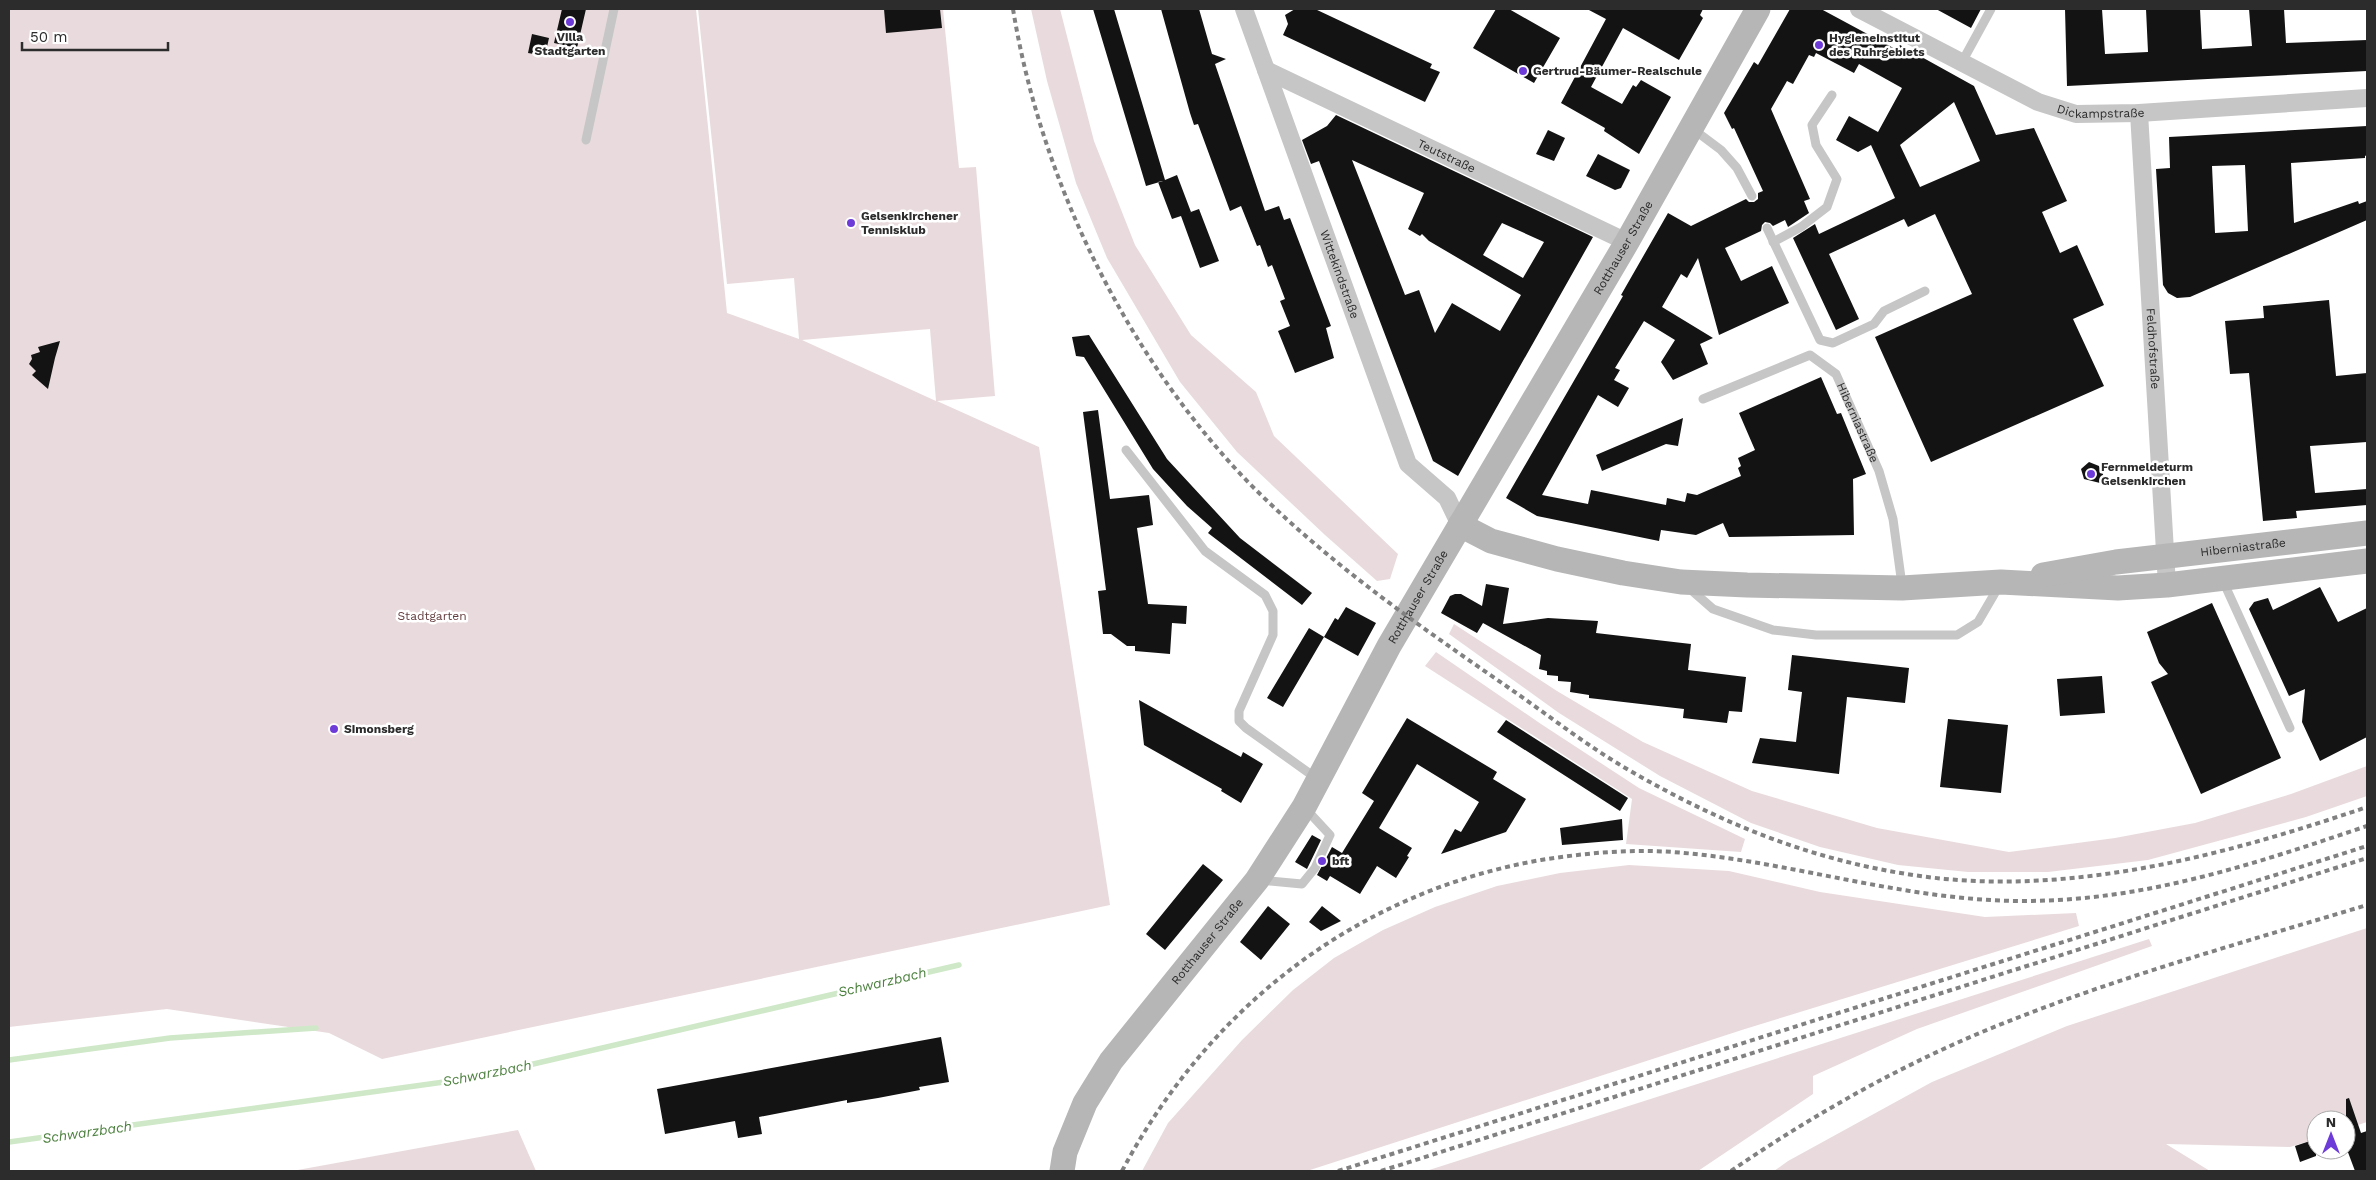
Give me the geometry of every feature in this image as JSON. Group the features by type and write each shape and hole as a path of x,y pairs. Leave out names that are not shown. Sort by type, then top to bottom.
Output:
{"main road":[{"name":"Rotthauser Straße","path":"1062,1171 1065,1152 1085,1103 1111,1061 1257,880 1304,807 1389,646 1627,242 1758,9"},
{"name":"Hiberniastraße","path":"1460,525 1491,541 1557,559 1681,582 1756,586 1902,588 2001,582 2116,562 2367,533"},
{"name":"Hiberniastraße","path":"2001,582 2118,588 2166,585 2367,561"}],"street":[{"name":"Wittekindstraße","path":"1244,9 1408,464 1446,498 1460,525"},
{"name":"Dickampstraße","path":"1858,9 2038,102 2076,114 2139,113 2367,98"},
{"name":"Teutstraße","path":"1266,70 1627,242"},
{"name":"Feldhofstraße","path":"2139,113 2166,585"}],"lane":[{"path":"586,140 614,9"},
{"path":"1962,62 1991,9"},
{"path":"1773,242 1801,227 1827,207 1837,179 1816,145 1812,124 1832,95"},
{"path":"1691,128 1721,150 1738,168 1752,196"},
{"path":"1767,228 1820,340 1833,343 1874,324 1884,311 1925,291"},
{"name":"Hiberniastraße","path":"1703,399 1810,355 1836,374 1879,471 1893,520 1902,588"},
{"path":"1126,450 1205,551 1265,595 1273,611 1273,635 1239,711 1239,721 1318,780"},
{"path":"2223,578 2226,589 2290,728"},
{"name":"Hiberniastraße","path":"1681,582 1713,609 1773,630 1816,635 1957,635 1978,622 2001,582"},
{"path":"1257,880 1302,884 1315,868 1330,834 1304,807"}],"green space":[{"name":"Stadtgarten","path":"9,9 696,9 727,313 799,339 794,278 727,284 698,9 943,9 959,168 976,167 995,396 937,401 1039,447 1110,905 382,1059 329,1033 167,1009 9,1027","holes":["930,329 936,401 802,340"]},
{"path":"1031,9 1060,9 1094,141 1135,245 1191,335 1256,392 1274,436 1398,554 1390,579 1377,581 1325,535 1237,452 1180,382 1107,258 1076,183 1047,81"},
{"path":"1454,624 1557,691 1643,742 1752,791 1877,828 2009,852 2115,838 2195,823 2291,794 2367,766 2367,796 2306,817 2148,860 2048,872 1968,872 1898,865 1820,847 1751,823 1660,776 1559,713 1449,634"},
{"path":"1436,652 1639,788 1745,839 1741,852 1626,844 1632,799 1425,666"},
{"path":"1629,865 1729,871 1820,892 1985,917 2076,913 2079,926 1745,1029 1307,1171 1142,1171 1168,1123 1242,1040 1293,990 1334,958 1383,930 1435,907 1497,886 1560,873"},
{"path":"2367,928 2367,1122 2356,1126 2356,1110 2306,1110 2306,1142 2290,1147 2166,1144 2210,1171 1774,1171 1788,1161 1932,1082 2067,1026"},
{"path":"2149,939 2152,946 1917,1029 1813,1076 1813,1094 1698,1171 1426,1171"},
{"path":"518,1130 536,1171 292,1171"}],"building":[{"path":"562,9 586,9 577,48 554,43"},
{"path":"884,9 940,9 942,28 886,33"},
{"path":"1093,9 1114,9 1165,180 1177,175 1191,212 1199,209 1219,261 1200,268 1181,216 1172,219 1158,182 1146,186"},
{"path":"1161,9 1199,9 1212,54 1226,59 1215,64 1265,211 1279,206 1284,220 1290,218 1331,326 1326,328 1334,358 1295,373 1278,331 1290,326 1280,301 1285,299 1272,265 1268,267 1260,245 1257,246 1241,206 1230,211 1198,124 1194,125"},
{"path":"1295,9 1315,9 1432,64 1430,68 1440,72 1425,102 1283,35 1288,24 1285,15"},
{"path":"1496,9 1509,9 1560,38 1534,83 1473,48"},
{"path":"1587,9 1703,9 1700,15 1703,18 1679,60 1623,28 1591,87 1622,104 1633,85 1636,87 1641,80 1671,97 1639,154 1604,131 1605,128 1561,103 1606,19"},
{"path":"1790,9 1821,9 1897,50 1900,45 1974,86 1996,135 2034,128 2067,201 2042,212 2060,253 2077,245 2104,305 2073,319 2104,386 1931,462 1875,337 1972,294 1935,214 1908,227 1904,219 1829,254 1859,319 1836,330 1793,238 1815,224 1819,234 1895,198 1871,145 1858,152 1836,140 1849,116 1878,132 1902,88 1859,64 1854,73 1816,53 1814,57 1809,55 1793,84 1787,81 1771,109 1810,199 1804,201 1809,213 1788,227 1785,220 1773,226 1765,222 1762,225 1761,231 1725,248 1741,281 1772,266 1789,303 1719,335 1698,258 1687,278 1681,274 1662,307 1713,338 1700,344 1708,364 1673,380 1661,362 1675,340 1644,321 1615,368 1620,370 1614,380 1629,388 1618,407 1598,395 1542,495 1588,504 1591,490 1666,505 1667,498 1685,502 1687,493 1697,495 1741,476 1738,468 1741,466 1738,458 1755,450 1739,413 1821,377 1837,414 1841,413 1866,474 1853,479 1854,535 1729,537 1723,523 1696,535 1661,530 1659,541 1537,516 1506,498 1623,296 1621,295 1668,213 1691,226 1746,199 1749,202 1754,202 1758,199 1758,193 1763,191 1734,128 1732,129 1724,113 1754,62 1758,65","holes":["1954,102 1980,161 1920,187 1900,145"]},
{"path":"1936,9 1981,9 1971,28"},
{"path":"2065,9 2102,9 2105,54 2148,52 2146,9 2200,9 2202,49 2252,46 2249,9 2284,9 2286,43 2367,40 2367,71 2067,86"},
{"path":"532,34 549,38 545,56 528,53"},
{"path":"1336,115 1593,237 1458,476 1433,461 1319,161 1311,164 1302,140 1327,126","holes":["1352,160 1424,193 1408,229 1420,236 1422,234 1429,241 1521,295 1500,331 1452,303 1435,333 1419,290 1405,295","1502,223 1544,242 1523,278 1483,255"]},
{"path":"2367,126 2367,155 2365,158 2291,163 2294,223 2358,201 2359,204 2367,201 2367,220 2190,297 2177,298 2168,293 2163,285 2156,169 2170,168 2169,137","holes":["2245,165 2248,231 2215,233 2212,166"]},
{"path":"1548,130 1565,138 1554,161 1536,154"},
{"path":"1598,154 1630,170 1621,188 1615,190 1586,176"},
{"path":"2329,300 2336,376 2367,373 2367,442 2310,446 2315,493 2367,489 2367,505 2296,511 2297,518 2263,521 2249,373 2230,374 2225,321 2264,318 2263,306"},
{"path":"1089,335 1167,459 1240,538 1312,593 1302,605 1208,533 1212,528 1187,506 1153,469 1084,357 1076,356 1072,337"},
{"path":"60,341 48,389 32,375 36,371 29,364 32,359 31,355 40,352 38,347"},
{"path":"1098,410 1110,499 1149,495 1153,525 1137,528 1148,604 1187,606 1186,624 1172,623 1170,654 1135,651 1135,646 1127,646 1111,634 1103,634 1098,591 1106,590 1083,412"},
{"path":"1683,418 1678,446 1666,444 1602,471 1596,455"},
{"name":"Fernmeldeturm Gelsenkirchen","path":"2089,462 2099,466 2108,485 2084,479 2081,469"},
{"path":"1486,584 1509,588 1503,624 1548,618 1598,621 1596,633 1691,644 1688,670 1746,677 1742,712 1729,711 1727,723 1683,718 1684,709 1589,698 1589,695 1570,692 1571,682 1558,681 1558,676 1547,675 1547,671 1539,669 1541,655 1483,623 1477,633 1441,613 1450,596 1455,594 1461,594 1482,606"},
{"path":"2320,587 2338,622 2367,608 2367,737 2320,761 2302,722 2305,689 2289,696 2249,609 2254,602 2268,598 2273,610"},
{"path":"2212,603 2281,758 2201,794 2151,682 2168,674 2159,663 2147,632"},
{"path":"1346,607 1376,623 1358,656 1324,637 1335,618 1338,620"},
{"path":"1309,628 1324,637 1283,707 1267,698"},
{"path":"1792,655 1909,668 1905,703 1847,697 1839,774 1752,763 1760,738 1796,742 1802,692 1788,690"},
{"path":"2102,676 2105,713 2060,716 2057,679"},
{"path":"1139,700 1241,757 1243,752 1263,764 1241,803 1221,791 1222,789 1144,745"},
{"path":"1407,718 1497,772 1493,779 1526,799 1506,832 1441,854 1455,829 1461,832 1479,802 1417,764 1379,828 1412,848 1407,856 1409,857 1396,878 1377,866 1360,894 1330,876 1327,881 1317,875 1332,847 1342,853 1374,801 1362,793"},
{"path":"1948,719 2008,725 2001,793 1940,787"},
{"path":"1506,720 1628,798 1620,811 1497,732"},
{"path":"1622,819 1623,840 1562,845 1560,828"},
{"path":"1312,835 1321,840 1307,869 1295,862"},
{"path":"1203,864 1223,880 1165,950 1146,934"},
{"path":"1268,906 1290,924 1261,960 1240,942"},
{"path":"1322,906 1341,921 1321,931 1309,922"},
{"path":"941,1037 949,1082 919,1087 920,1090 878,1098 847,1103 847,1100 759,1117 762,1134 738,1138 735,1121 665,1134 657,1089"},
{"path":"2349,1098 2353,1110 2346,1110 2346,1099"},
{"path":"2356,1118 2361,1133 2367,1131 2367,1171 2355,1171 2351,1160 2356,1160"},
{"path":"2306,1142 2306,1160 2300,1162 2295,1146"}],"waterway":[{"name":"Schwarzbach","path":"9,1142 473,1078 959,965"},
{"path":"9,1060 170,1038 316,1028"}],"railway":[{"path":"1013,9 1026,74 1045,138 1068,201 1096,263 1128,323 1165,380 1205,434 1249,483 1279,512 1374,592 1582,740 1627,769 1732,823 1804,850 1880,869 1920,876 1976,881 2033,881 2090,876 2147,867 2259,841 2367,807"},
{"path":"1122,1171 1157,1112 1198,1058 1244,1009 1295,966 1351,929 1410,899 1474,876 1541,860 1607,852 1656,851 1761,863 1935,895 2023,901 2068,899 2112,895 2198,878 2283,854 2367,826"},
{"path":"1338,1171 2367,846"},
{"path":"1381,1171 2367,858"},
{"path":"1731,1171 1853,1095 1949,1046 1982,1032 2125,979 2367,905"}],"place":[{"name":"Villa Stadtgarten","path":"570,22"},
{"name":"Hygieneinstitut des Ruhrgebiets","path":"1819,45"},
{"name":"Gertrud-Bäumer-Realschule","path":"1523,71"},
{"name":"Gelsenkirchener Tennisklub","path":"851,223"},
{"name":"Fernmeldeturm Gelsenkirchen","path":"2091,474"},
{"name":"Simonsberg","path":"334,729"},
{"name":"bft","path":"1322,861"}]}
